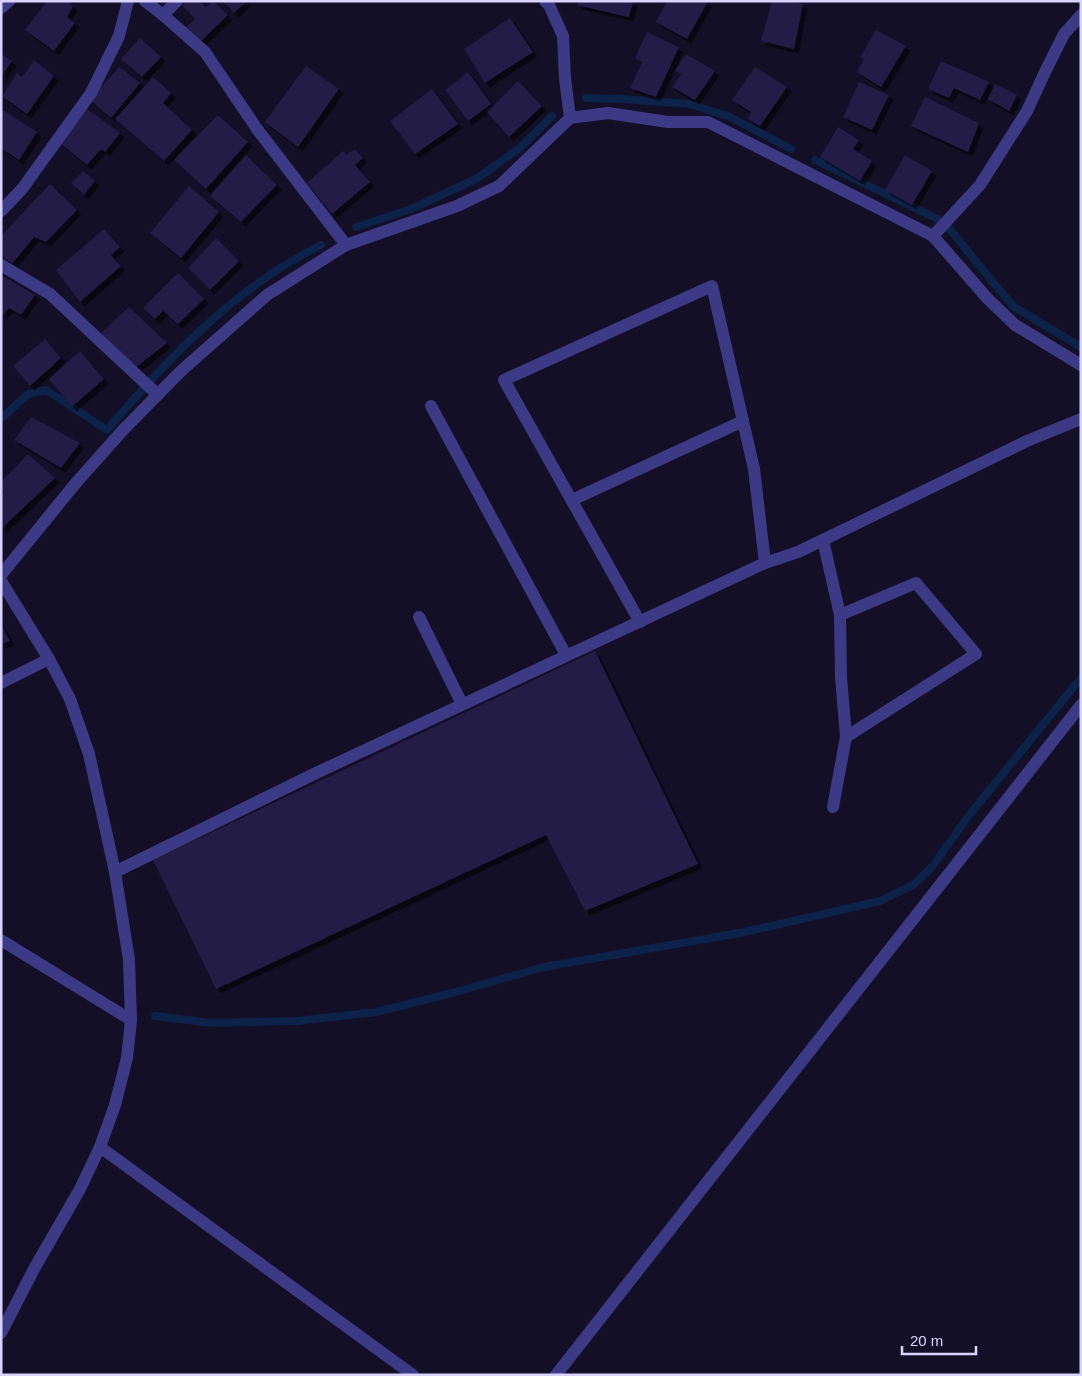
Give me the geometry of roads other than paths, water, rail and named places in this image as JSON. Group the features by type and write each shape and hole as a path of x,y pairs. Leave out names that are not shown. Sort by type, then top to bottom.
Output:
{"street":[{"path":"1,8 9,1"},
{"path":"1,211 22,188 91,93 119,36 128,1"},
{"path":"145,1 205,52 257,130 346,244"},
{"path":"163,15 177,1"},
{"path":"545,1 549,5 563,36 565,78 570,118"},
{"path":"934,236 980,185 1010,140 1027,111 1064,34 1081,15"},
{"path":"1,575 75,484 157,394 266,295 346,244 457,206 499,186 570,118 608,114 668,122 708,122 934,236 987,298 1015,325 1081,365"},
{"path":"1,265 50,294 157,394"},
{"path":"640,622 504,380 712,286 754,469 766,562"},
{"path":"431,406 566,655"},
{"path":"115,872 316,773 566,655 766,562 798,552 1027,441 1081,419"},
{"path":"572,500 743,421"},
{"path":"823,540 840,615 841,678 846,737 833,807"},
{"path":"1,581 49,658 70,699 89,754 115,872 129,960 131,1020 127,1058 115,1104 100,1147 80,1188 1,1333"},
{"path":"840,615 916,582 976,654 846,737"},
{"path":"419,617 462,704"},
{"path":"1,683 49,658"},
{"path":"556,1375 1081,705"},
{"path":"1,940 131,1020"},
{"path":"100,1147 413,1375"}],"waterway":[{"path":"586,98 689,104 728,116 791,149"},
{"path":"356,227 411,209 476,179 520,148 552,116"},
{"path":"815,160 944,222 1013,306 1081,347"},
{"path":"1,417 28,394 46,390 107,430 154,377 205,326 260,282 290,262 321,245"},
{"path":"155,1016 212,1023 297,1021 377,1012 544,967 745,932 880,901 913,885 932,867 970,814 1081,678"}]}
